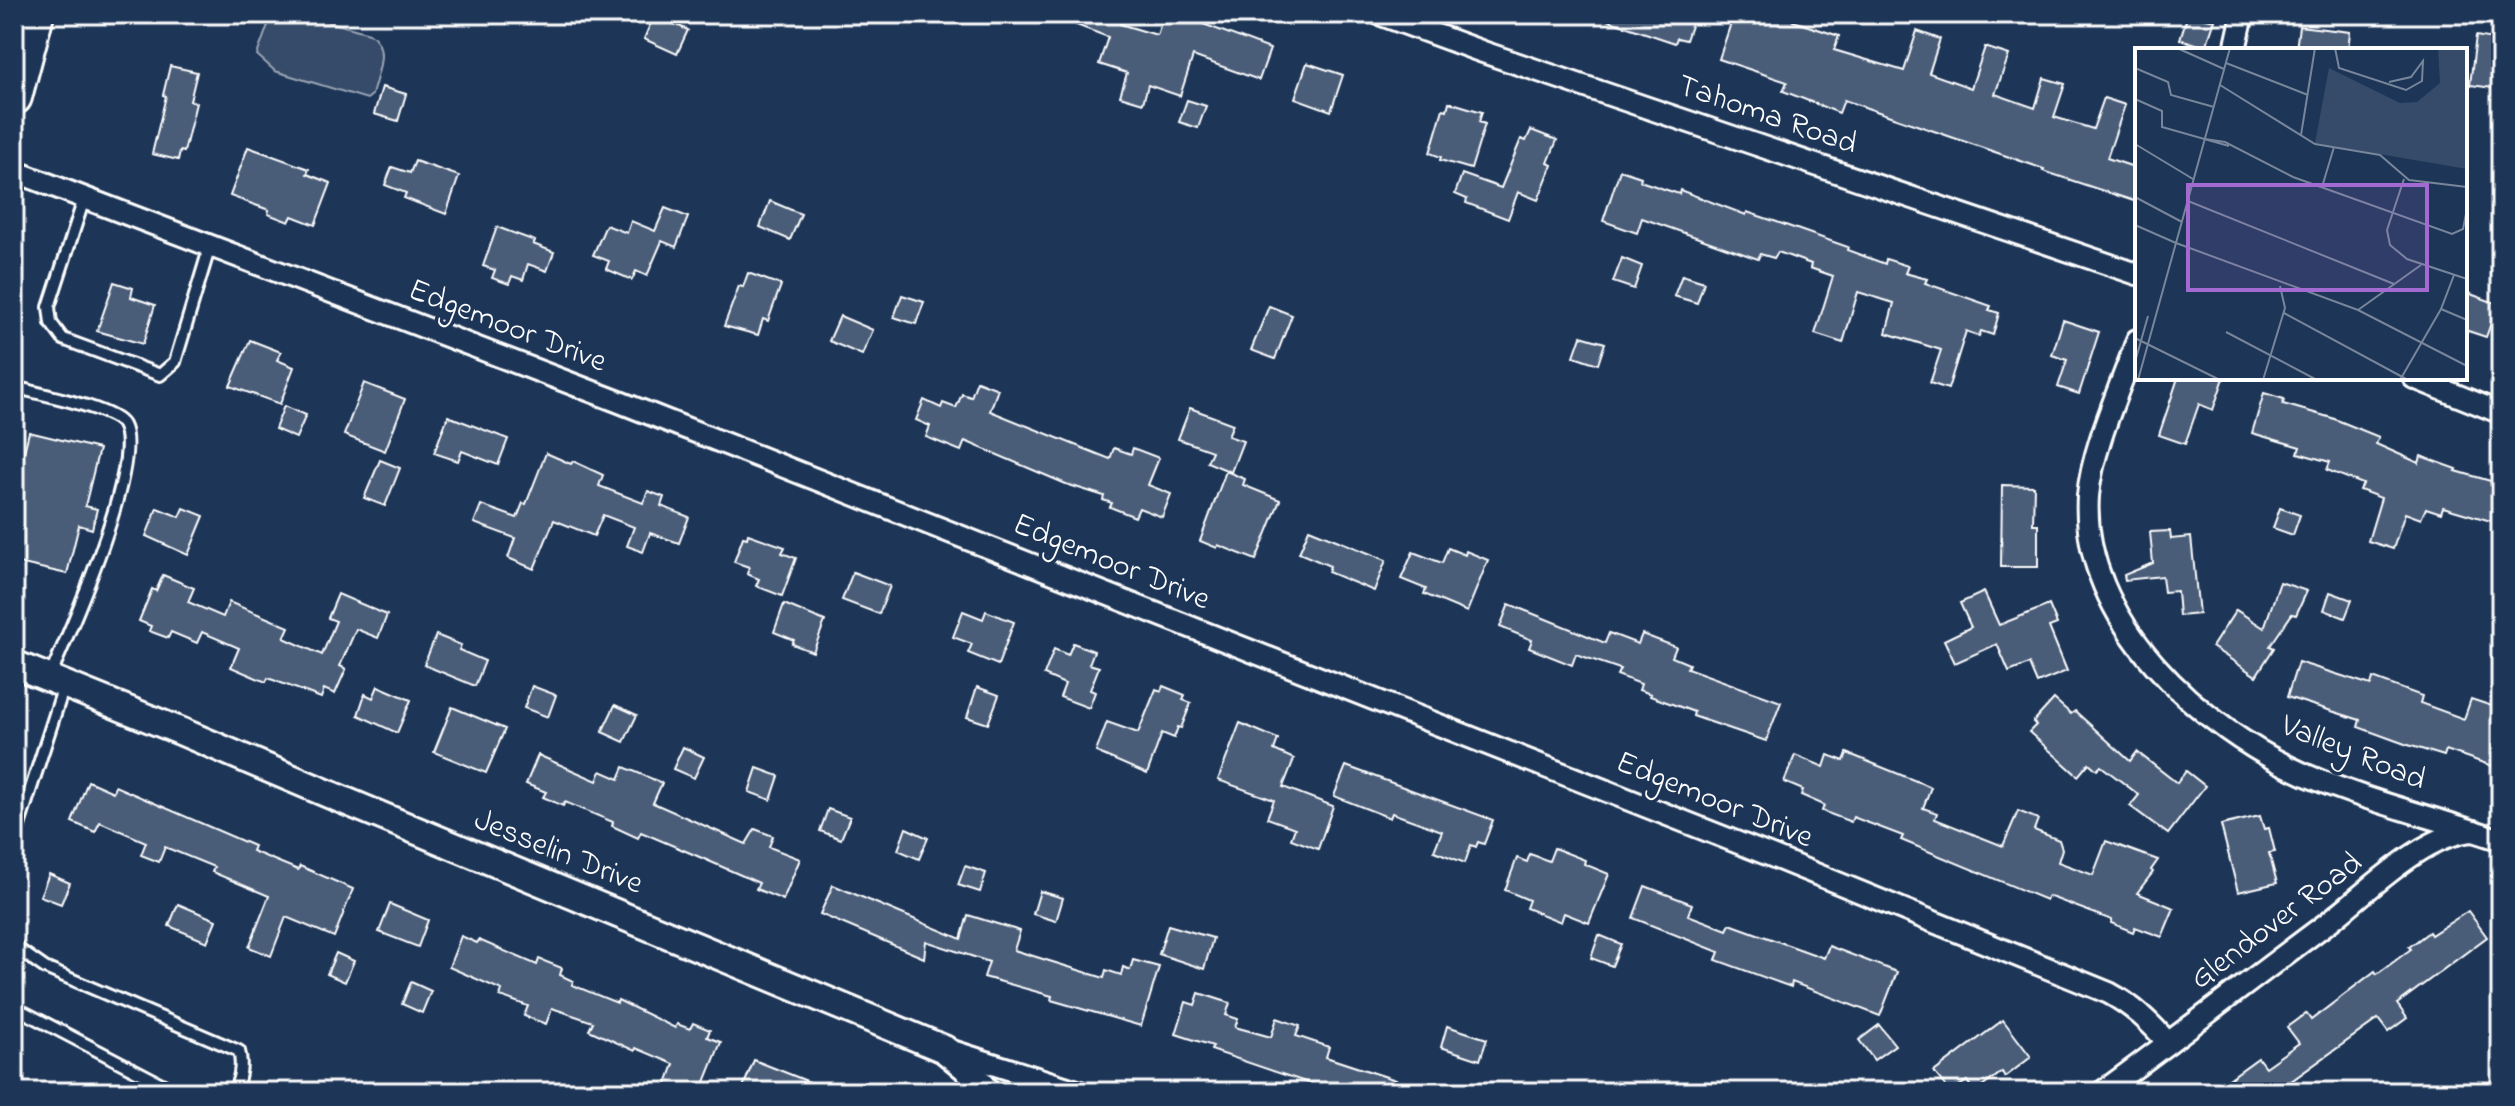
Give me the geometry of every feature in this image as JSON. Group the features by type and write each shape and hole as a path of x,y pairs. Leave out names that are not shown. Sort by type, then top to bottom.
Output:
{"main road":[{"path":"14,96 36,14"}],"street":[{"name":"Tahoma Road","path":"1379,14 1411,19 1483,52 2135,273"},
{"path":"2235,48 2243,14"},
{"name":"Edgemoor Drive","path":"14,171 632,407 1754,849 2109,993 2130,1005 2168,1043"},
{"name":"Valley Road","path":"2135,346 2101,442 2088,496 2094,560 2126,631 2165,676 2217,721 2276,760 2345,789 2474,831"},
{"path":"2419,380 2501,413"},
{"name":"Jesselin Drive","path":"14,664 944,1049 1080,1092"},
{"path":"2474,831 2501,840"},
{"name":"Glendover Road","path":"2102,1092 2403,862 2441,840 2474,831"},
{"path":"944,1049 966,1067 986,1092"}],"lane":[{"path":"84,199 49,307 51,323 63,339 160,375 175,362 210,246"},
{"path":"14,387 110,413 123,425 128,450 118,493 57,681 14,841"},
{"path":"15,951 45,968 239,1051 242,1060 233,1092"},
{"path":"14,1004 16,1008 177,1092"}],"shaded area":[{"path":"272,14 300,14 369,33 376,39 381,53 372,95 367,99 275,71 257,55"}],"building":[{"path":"1053,14 1124,14 1120,24 1157,35 1164,14 1191,14 1205,19 1203,24 1270,49 1259,80 1193,56 1180,96 1148,85 1143,103 1120,96 1127,73 1099,64 1108,37"},
{"path":"1598,14 1695,14 1686,40 1677,38 1675,43 1598,17"},
{"path":"1734,14 1795,14 1793,21 1839,36 1834,50 1904,71 1917,31 1940,39 1929,73 1971,88 1985,47 2009,55 1995,94 2035,108 2044,78 2065,84 2054,117 2093,129 2104,98 2125,105 2107,158 2135,167 2135,201 1844,100 1839,113 1783,91 1787,82 1719,59"},
{"path":"2188,14 2215,20 2206,47 2180,39"},
{"path":"654,15 688,30 677,54 644,39"},
{"path":"2299,26 2350,32 2348,48 2296,48"},
{"path":"2476,36 2499,40 2497,52 2501,53 2501,89 2470,85"},
{"path":"1307,63 1343,75 1331,111 1295,98"},
{"path":"170,66 197,72 190,101 196,103 184,152 180,151 178,160 152,154"},
{"path":"382,87 406,94 398,121 374,114"},
{"path":"1187,100 1206,106 1198,128 1179,122"},
{"path":"1449,102 1482,112 1479,122 1485,124 1471,169 1440,160 1441,157 1430,153 1443,109 1447,110"},
{"path":"1531,130 1557,140 1548,163 1552,165 1538,200 1518,192 1508,219 1466,203 1467,199 1455,194 1462,174 1501,188 1521,139 1526,141"},
{"path":"248,147 309,169 307,174 331,183 315,225 292,216 289,222 268,214 269,210 230,196"},
{"path":"415,161 459,176 446,214 404,198 406,193 385,185 392,167 410,173"},
{"path":"1620,170 1641,177 1640,181 1679,194 1680,190 1746,215 1747,212 1774,221 1848,247 1847,250 1885,264 1886,259 1908,266 1905,273 1927,279 1925,283 1991,306 1989,310 1999,313 1993,335 1981,331 1979,336 1966,331 1948,389 1930,383 1941,350 1886,333 1894,303 1858,292 1843,343 1815,334 1833,276 1778,252 1774,258 1760,254 1758,259 1642,218 1637,233 1603,221"},
{"path":"770,201 801,214 790,240 760,227"},
{"path":"665,208 688,217 676,247 662,241 647,276 636,271 632,280 606,269 609,261 593,255 606,225 627,233 631,221 655,231"},
{"path":"497,227 535,241 533,244 554,252 547,271 528,264 523,280 512,276 509,284 492,278 495,270 483,266"},
{"path":"1622,258 1642,266 1634,289 1613,282"},
{"path":"748,273 781,285 768,321 763,319 758,335 724,326 739,286 743,287"},
{"path":"1682,275 1704,282 1697,303 1674,296"},
{"path":"114,282 133,288 131,297 155,305 143,344 97,331"},
{"path":"2467,293 2498,304 2486,337 2467,331"},
{"path":"902,295 924,302 916,324 894,317"},
{"path":"1269,306 1292,315 1275,359 1251,350"},
{"path":"840,316 873,330 862,355 829,341"},
{"path":"2063,320 2099,332 2079,394 2058,387 2067,360 2052,355"},
{"path":"1581,336 1605,343 1598,364 1574,356"},
{"path":"250,340 281,352 277,360 294,367 280,404 230,386"},
{"path":"2177,380 2223,380 2213,410 2199,404 2185,444 2159,435"},
{"path":"977,381 998,389 990,411 1110,459 1114,448 1131,454 1133,448 1159,458 1148,485 1171,494 1162,517 1139,508 1135,517 1110,507 1112,503 1103,500 1104,496 1066,484 965,441 961,451 926,437 930,426 916,420 924,400 941,408 943,403 956,408 962,394 971,397"},
{"path":"364,383 405,399 385,451 344,435"},
{"path":"2264,393 2284,399 2283,404 2332,418 2379,437 2376,444 2419,463 2421,456 2456,471 2501,484 2501,524 2443,507 2441,513 2426,508 2421,519 2405,513 2393,549 2368,541 2381,498 2360,490 2363,484 2327,470 2330,462 2298,453 2300,447 2252,433"},
{"path":"284,406 306,415 296,438 275,429"},
{"path":"1190,408 1233,424 1228,436 1243,441 1231,472 1207,462 1212,451 1178,439"},
{"path":"448,416 508,439 498,465 462,451 458,461 434,453"},
{"path":"29,432 99,449 85,506 97,509 92,529 79,525 67,574 14,562 14,475 18,476"},
{"path":"546,453 603,475 599,486 643,503 648,491 664,497 661,506 689,517 679,543 650,533 643,552 627,546 634,527 603,515 594,536 554,520 534,569 508,558 515,538 474,523 481,505 517,518 523,503 526,504"},
{"path":"380,460 400,468 385,506 364,498"},
{"path":"1226,471 1245,479 1243,485 1280,500 1256,560 1200,541"},
{"path":"2002,485 2034,486 2033,524 2038,524 2038,567 2001,567"},
{"path":"157,508 180,517 184,508 204,516 188,555 146,536"},
{"path":"2280,508 2300,515 2293,535 2273,528"},
{"path":"1309,529 1386,560 1374,591 1328,572 1330,566 1299,553"},
{"path":"2170,531 2171,539 2191,537 2199,614 2179,616 2177,591 2164,592 2162,576 2125,580 2124,575 2153,563 2150,532"},
{"path":"748,534 785,547 782,553 796,558 782,596 756,586 759,579 747,574 749,567 734,562 743,537 747,538"},
{"path":"1448,548 1488,560 1467,612 1424,594 1426,589 1401,579 1413,552 1442,563"},
{"path":"853,572 890,586 879,614 842,600"},
{"path":"163,575 194,588 188,602 223,617 229,602 289,627 284,638 322,655 336,621 328,618 338,594 387,615 378,638 356,629 340,666 346,669 335,694 324,689 321,698 268,678 266,682 231,667 239,648 202,632 197,643 171,632 168,638 149,631 151,626 139,621 152,589 156,591"},
{"path":"2280,582 2307,591 2296,615 2292,614 2270,646 2274,648 2256,676 2212,647 2236,610 2264,628"},
{"path":"1984,592 1999,625 2049,605 2057,624 2049,627 2067,671 2037,683 2029,664 2009,672 1997,644 1955,663 1944,640 1971,627 1960,603"},
{"path":"2330,592 2352,600 2345,618 2324,610"},
{"path":"784,604 825,621 813,652 792,644 794,640 774,632"},
{"path":"1509,604 1605,643 1609,633 1638,644 1642,634 1676,647 1672,657 1689,664 1687,668 1781,702 1766,741 1693,716 1694,712 1650,696 1639,690 1641,684 1617,675 1620,669 1576,654 1572,665 1529,648 1532,640 1500,627"},
{"path":"963,611 983,619 986,611 1014,622 998,665 968,653 972,644 953,637"},
{"path":"436,635 461,645 459,650 485,661 475,686 424,665"},
{"path":"1073,643 1094,651 1089,664 1099,667 1090,690 1095,692 1089,708 1060,697 1065,684 1044,675 1054,649 1068,655"},
{"path":"2298,662 2371,685 2373,678 2422,696 2420,703 2464,719 2471,699 2501,709 2501,769 2446,750 2444,756 2405,744 2358,727 2360,720 2287,697"},
{"path":"378,686 411,700 397,733 358,715 365,694 373,698"},
{"path":"532,686 556,695 548,717 524,708"},
{"path":"1163,686 1185,695 1183,700 1191,703 1174,738 1162,733 1147,774 1096,752 1107,722 1138,733 1156,689 1161,691"},
{"path":"977,687 999,695 988,724 967,717"},
{"path":"2054,699 2071,714 2075,711 2130,761 2137,752 2177,783 2186,771 2205,786 2168,834 2130,806 2139,795 2101,766 2097,770 2089,763 2078,776 2029,732 2036,725 2033,722"},
{"path":"615,705 637,715 624,742 602,732"},
{"path":"452,707 505,729 486,773 434,752"},
{"path":"1240,723 1278,739 1274,750 1294,759 1283,787 1333,806 1318,849 1291,839 1295,828 1267,818 1274,800 1218,780"},
{"path":"683,747 704,757 694,778 673,769"},
{"path":"1847,753 1931,787 1923,808 1937,813 1935,819 2003,846 2018,811 2038,819 2034,830 2059,840 2062,849 2058,862 2093,875 2106,841 2158,860 2137,893 2174,908 2162,937 2135,927 2133,932 2111,923 2112,920 2048,896 2046,900 1901,840 1903,836 1853,817 1851,822 1822,811 1824,805 1801,795 1803,790 1784,782 1795,755 1824,767 1828,755 1844,761"},
{"path":"538,755 597,781 601,771 619,779 624,767 662,783 653,803 746,844 755,829 773,836 769,847 800,859 783,900 756,889 759,883 695,855 641,832 638,838 612,826 613,822 565,802 563,806 543,797 546,792 526,784"},
{"path":"1346,766 1493,820 1484,844 1478,842 1476,847 1471,845 1465,863 1434,851 1442,831 1392,813 1390,818 1334,796"},
{"path":"757,768 779,776 771,800 749,792"},
{"path":"88,781 113,792 115,786 254,846 252,851 298,870 300,866 353,889 334,937 286,917 271,956 249,947 269,896 212,872 214,867 165,847 159,862 141,855 146,842 100,822 95,832 72,822"},
{"path":"828,809 850,817 841,839 820,831"},
{"path":"2260,816 2264,829 2269,828 2275,852 2269,853 2277,883 2238,892 2221,825"},
{"path":"906,828 928,838 919,859 898,850"},
{"path":"1554,848 1609,874 1589,923 1564,913 1561,922 1526,908 1529,900 1505,890 1517,858 1527,862 1530,854 1549,861"},
{"path":"965,866 986,873 980,892 958,885"},
{"path":"49,874 70,883 61,904 40,896"},
{"path":"833,885 961,939 968,915 1020,931 1014,950 1104,978 1106,970 1121,975 1123,967 1130,970 1133,960 1159,967 1141,1026 984,977 989,962 926,941 924,958 820,914"},
{"path":"1645,886 1692,904 1688,915 1727,930 1730,924 1824,958 1829,946 1897,972 1880,1016 1792,982 1791,987 1716,960 1719,952 1633,918"},
{"path":"1040,891 1063,898 1056,921 1033,914"},
{"path":"178,904 216,920 207,942 169,926"},
{"path":"390,904 428,920 418,947 379,932"},
{"path":"2468,911 2487,937 2397,1004 2407,1018 2388,1032 2378,1019 2276,1092 2211,1092 2258,1058 2265,1067 2299,1043 2287,1027 2306,1013 2311,1020 2375,971 2377,974 2411,949 2409,947 2429,932 2431,935"},
{"path":"1168,925 1213,938 1204,969 1159,954"},
{"path":"1599,935 1621,944 1612,966 1591,958"},
{"path":"461,936 477,943 479,940 537,965 539,959 562,968 560,975 573,981 572,985 617,1003 618,1000 675,1028 677,1024 690,1029 693,1023 710,1030 707,1037 721,1042 701,1092 664,1092 674,1064 636,1048 635,1051 589,1030 593,1022 552,1008 546,1024 524,1016 528,1006 500,996 502,990 449,967"},
{"path":"336,953 354,961 345,982 327,974"},
{"path":"411,982 431,991 422,1013 402,1004"},
{"path":"1199,993 1230,1003 1226,1015 1238,1019 1235,1027 1271,1037 1277,1018 1300,1026 1296,1036 1329,1047 1326,1057 1420,1088 1419,1092 1335,1092 1211,1050 1213,1046 1176,1034 1186,1002 1195,1005"},
{"path":"2003,1020 2031,1057 2005,1077 2002,1072 1978,1090 1973,1090 1967,1081 1950,1092 1934,1072"},
{"path":"1879,1025 1895,1045 1874,1060 1859,1040"},
{"path":"1447,1026 1487,1039 1480,1060 1441,1047"},
{"path":"754,1060 832,1091 832,1092 741,1092"}]}
